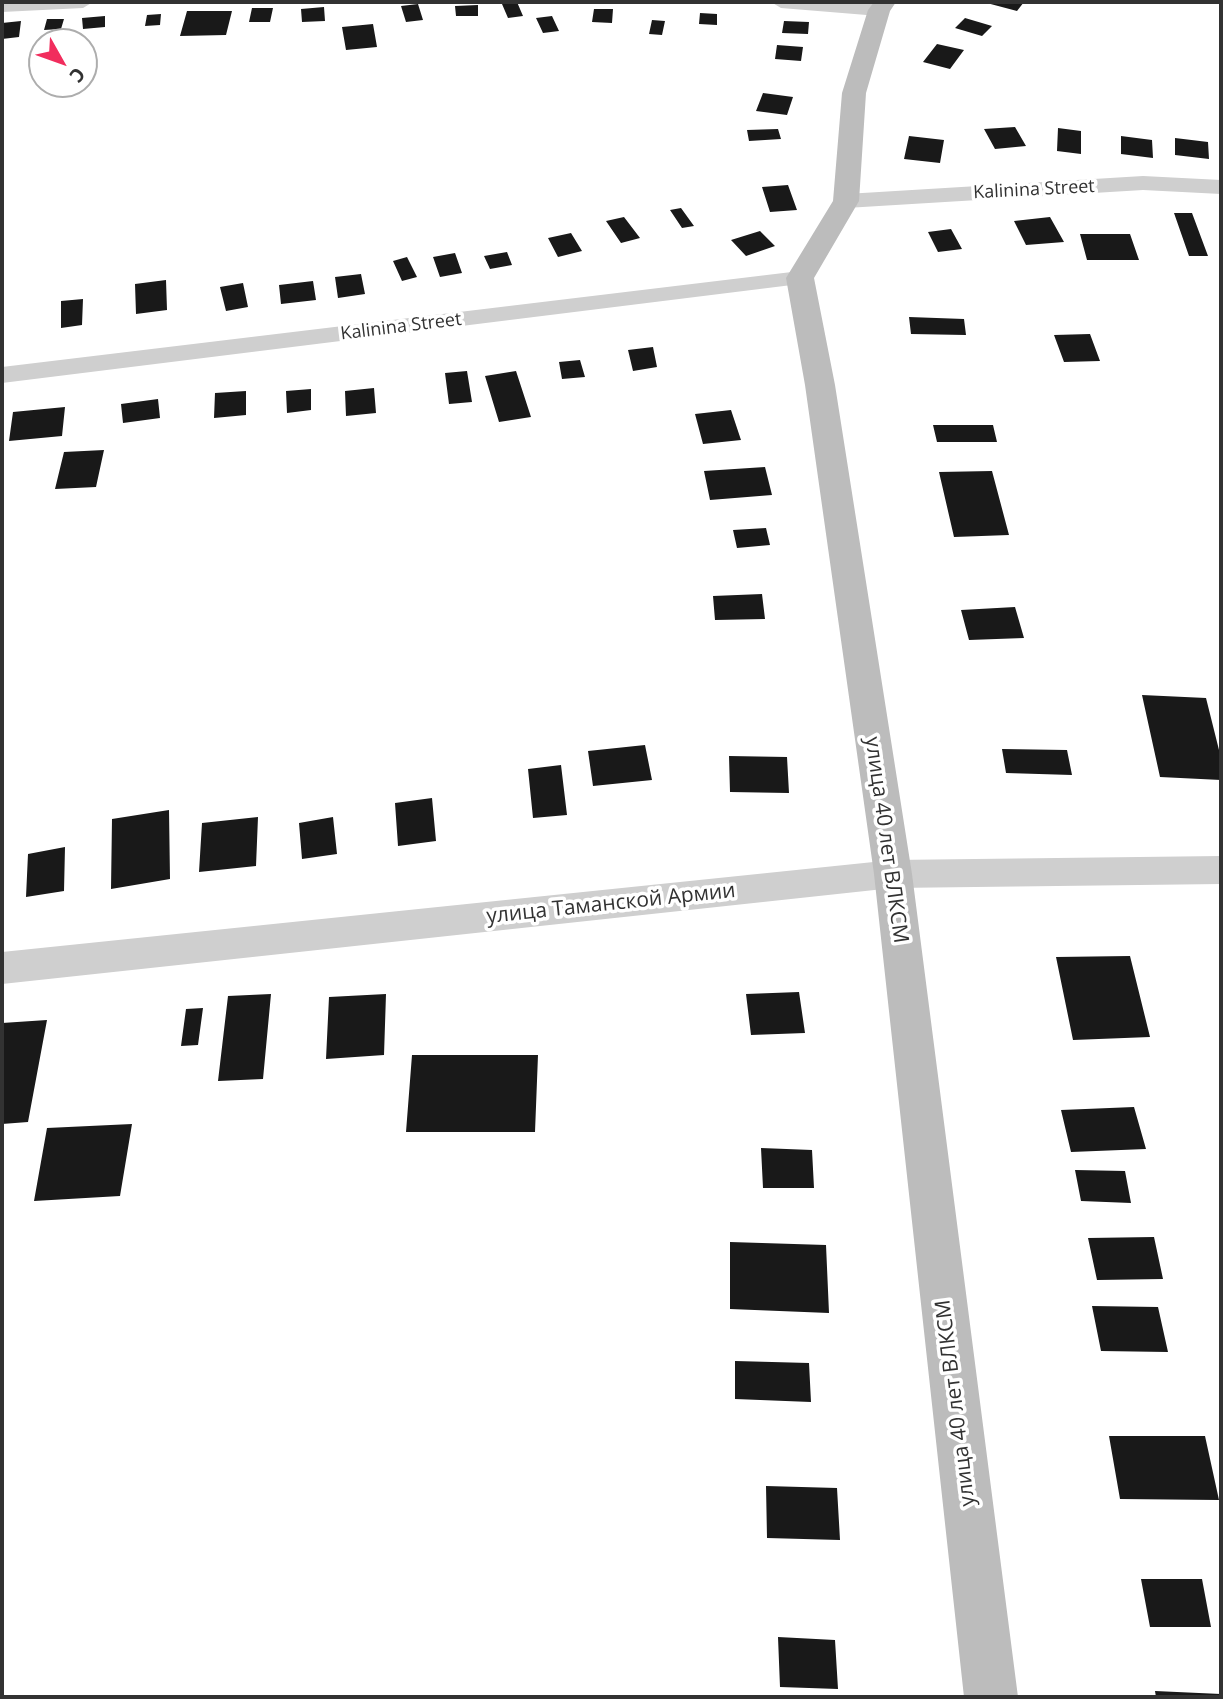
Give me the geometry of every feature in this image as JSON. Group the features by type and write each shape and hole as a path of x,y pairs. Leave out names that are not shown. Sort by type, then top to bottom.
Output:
{"street":[{"path":"2,6 83,2"},
{"path":"781,2 882,6 854,93 846,201 800,278"},
{"name":"Kalinina Street","path":"846,201 1143,183 1221,187"},
{"name":"Kalinina Street","path":"2,375 800,278"},
{"name":"улица 40 лет ВЛКСМ","path":"800,278 820,385 892,874 991,1697"},
{"name":"улица Таманской Армии","path":"2,968 892,874 1221,870"}],"building":[{"path":"517,2 523,16 508,18 502,4"},
{"path":"983,2 1024,2 1017,11"},
{"path":"418,4 423,20 406,22 401,6"},
{"path":"478,5 478,16 456,16 455,6"},
{"path":"324,7 325,21 302,22 301,9"},
{"path":"252,8 273,8 270,22 249,22"},
{"path":"594,9 613,9 612,23 592,22"},
{"path":"187,11 232,11 226,35 180,36"},
{"path":"700,13 717,14 717,25 699,24"},
{"path":"161,14 160,25 145,26 147,15"},
{"path":"105,16 105,27 83,28 82,18"},
{"path":"552,16 559,31 543,33 536,18"},
{"path":"965,18 992,26 982,36 955,28"},
{"path":"47,19 64,19 61,28 45,28"},
{"path":"652,20 665,21 662,35 649,34"},
{"path":"21,21 19,37 2,39 2,23"},
{"path":"784,21 809,22 808,34 782,33"},
{"path":"373,24 377,47 346,50 342,27"},
{"path":"937,44 964,50 950,69 923,62"},
{"path":"777,45 803,47 801,61 775,59"},
{"path":"763,93 793,97 787,115 756,111"},
{"path":"1015,127 1026,146 995,149 984,129"},
{"path":"1058,128 1081,131 1081,154 1057,151"},
{"path":"778,129 781,139 749,141 747,130"},
{"path":"909,136 944,140 940,163 904,159"},
{"path":"1121,136 1152,140 1153,158 1121,154"},
{"path":"1175,138 1208,142 1209,159 1175,155"},
{"path":"788,185 797,210 770,212 762,187"},
{"path":"681,208 694,226 682,228 670,210"},
{"path":"1174,213 1192,213 1208,256 1189,256"},
{"path":"624,217 640,238 621,243 606,221"},
{"path":"1050,217 1064,242 1026,245 1014,221"},
{"path":"951,229 962,249 938,252 928,232"},
{"path":"760,231 775,246 746,256 731,240"},
{"path":"571,233 582,251 558,257 548,238"},
{"path":"1080,234 1130,234 1139,260 1087,260"},
{"path":"507,252 512,265 490,269 484,256"},
{"path":"455,253 462,273 440,277 433,257"},
{"path":"407,257 417,277 402,281 393,261"},
{"path":"361,274 365,294 338,298 335,277"},
{"path":"166,280 167,310 136,314 135,284"},
{"path":"313,281 316,300 281,304 279,285"},
{"path":"243,283 248,307 226,311 220,287"},
{"path":"83,299 82,325 61,328 61,301"},
{"path":"909,317 964,319 966,335 911,334"},
{"path":"1090,334 1100,361 1064,362 1054,335"},
{"path":"653,347 657,367 633,371 628,350"},
{"path":"580,360 585,377 562,379 559,362"},
{"path":"467,371 472,402 449,404 445,373"},
{"path":"516,371 531,417 499,422 485,376"},
{"path":"374,388 376,413 346,416 345,391"},
{"path":"311,389 311,410 287,413 286,391"},
{"path":"246,391 246,415 214,418 215,393"},
{"path":"158,399 160,418 123,423 121,404"},
{"path":"65,407 62,436 9,441 13,412"},
{"path":"731,410 741,440 703,444 695,414"},
{"path":"933,425 993,425 997,442 937,442"},
{"path":"104,450 96,487 55,489 64,452"},
{"path":"765,467 772,495 710,500 704,471"},
{"path":"992,471 1009,535 954,537 939,472"},
{"path":"766,528 770,545 737,548 733,530"},
{"path":"762,594 765,619 715,620 713,596"},
{"path":"1015,607 1024,638 969,640 961,610"},
{"path":"1142,695 1206,698 1221,758 1221,780 1160,777"},
{"path":"645,745 652,780 593,786 588,751"},
{"path":"1002,749 1067,750 1072,775 1006,773"},
{"path":"729,756 787,757 789,793 730,792"},
{"path":"561,765 567,815 533,818 528,769"},
{"path":"432,798 436,841 398,846 395,803"},
{"path":"169,810 170,879 111,889 112,819"},
{"path":"258,817 256,866 199,872 202,823"},
{"path":"333,817 337,854 302,859 299,823"},
{"path":"65,847 64,891 26,897 28,854"},
{"path":"1130,956 1150,1037 1073,1040 1056,957"},
{"path":"799,992 805,1033 751,1035 746,994"},
{"path":"271,994 263,1079 218,1081 228,996"},
{"path":"386,994 384,1055 326,1059 329,997"},
{"path":"203,1008 198,1045 181,1046 186,1009"},
{"path":"47,1020 28,1122 2,1124 2,1023"},
{"path":"412,1055 538,1055 535,1132 406,1132"},
{"path":"1134,1107 1146,1149 1071,1152 1061,1110"},
{"path":"132,1124 120,1196 34,1201 47,1128"},
{"path":"761,1148 812,1150 814,1188 763,1188"},
{"path":"1075,1170 1125,1171 1131,1203 1081,1201"},
{"path":"1154,1237 1163,1279 1097,1280 1088,1238"},
{"path":"730,1242 826,1245 829,1313 730,1309"},
{"path":"1092,1306 1158,1307 1168,1352 1101,1351"},
{"path":"735,1361 809,1363 811,1402 735,1399"},
{"path":"1109,1436 1205,1436 1219,1500 1120,1499"},
{"path":"766,1486 837,1488 840,1540 767,1538"},
{"path":"1141,1579 1202,1579 1211,1627 1150,1627"},
{"path":"778,1637 835,1640 838,1689 780,1687"},
{"path":"1155,1691 1221,1694 1221,1697 1156,1697"}]}
